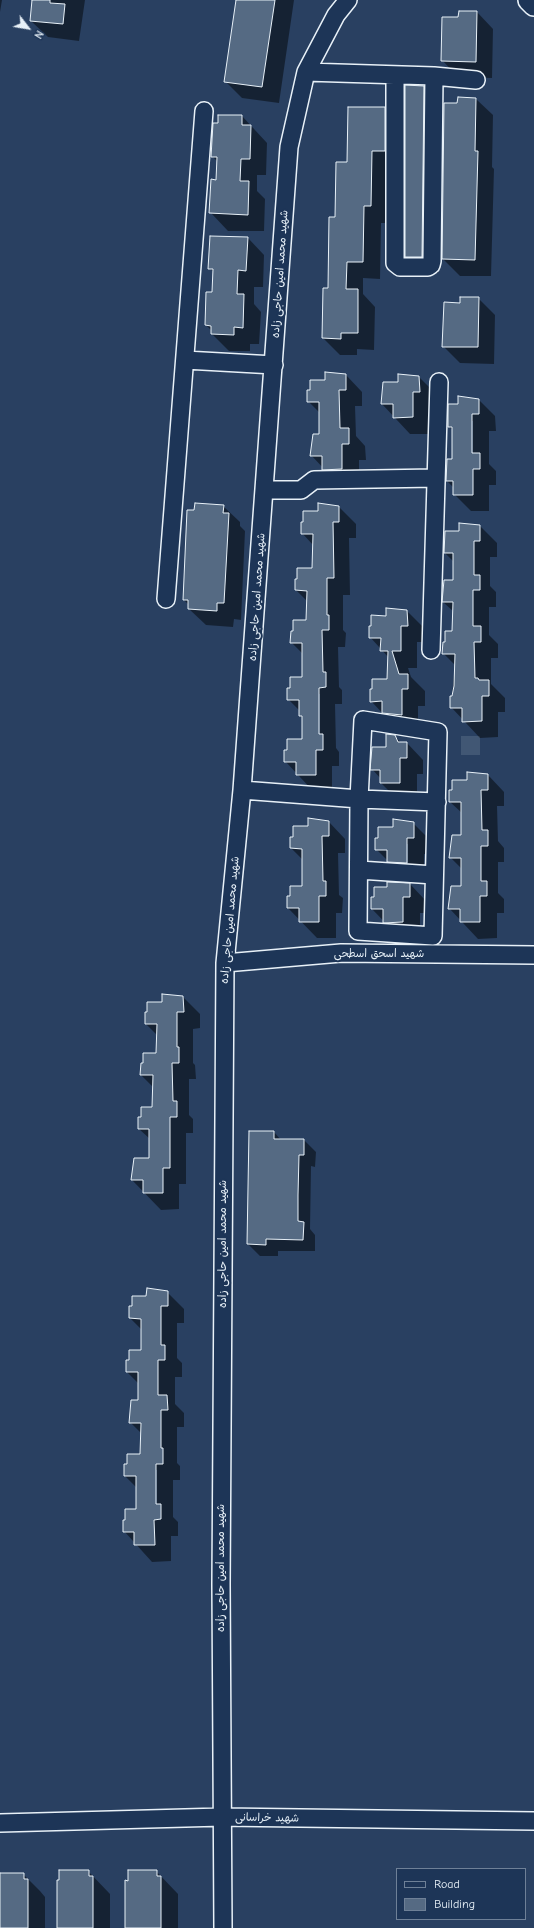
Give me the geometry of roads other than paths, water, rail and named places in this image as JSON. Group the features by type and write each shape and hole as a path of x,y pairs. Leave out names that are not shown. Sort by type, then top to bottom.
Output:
{"main road":[{"path":"529,0 534,5"}],"street":[{"name":"شهید محمد امین حاجی زاده","path":"223,1928 221,1584 225,963 242,790 289,147 306,72 336,15 348,0"},
{"path":"306,72 434,76 476,80"},
{"path":"395,75 395,263 400,266 428,267 431,265 432,261 434,76"},
{"path":"166,599 204,111"},
{"path":"185,360 274,365"},
{"path":"431,650 439,382"},
{"path":"265,490 301,490 314,480 435,478"},
{"path":"363,720 438,732 437,802 433,936 358,931 359,799 363,720"},
{"path":"242,790 359,799 437,802"},
{"path":"359,870 434,875"},
{"name":"شهید اسحق اسطحی","path":"225,963 341,953 534,954"},
{"name":"شهید خراسانی","path":"0,1823 222,1817 534,1821"}]}
